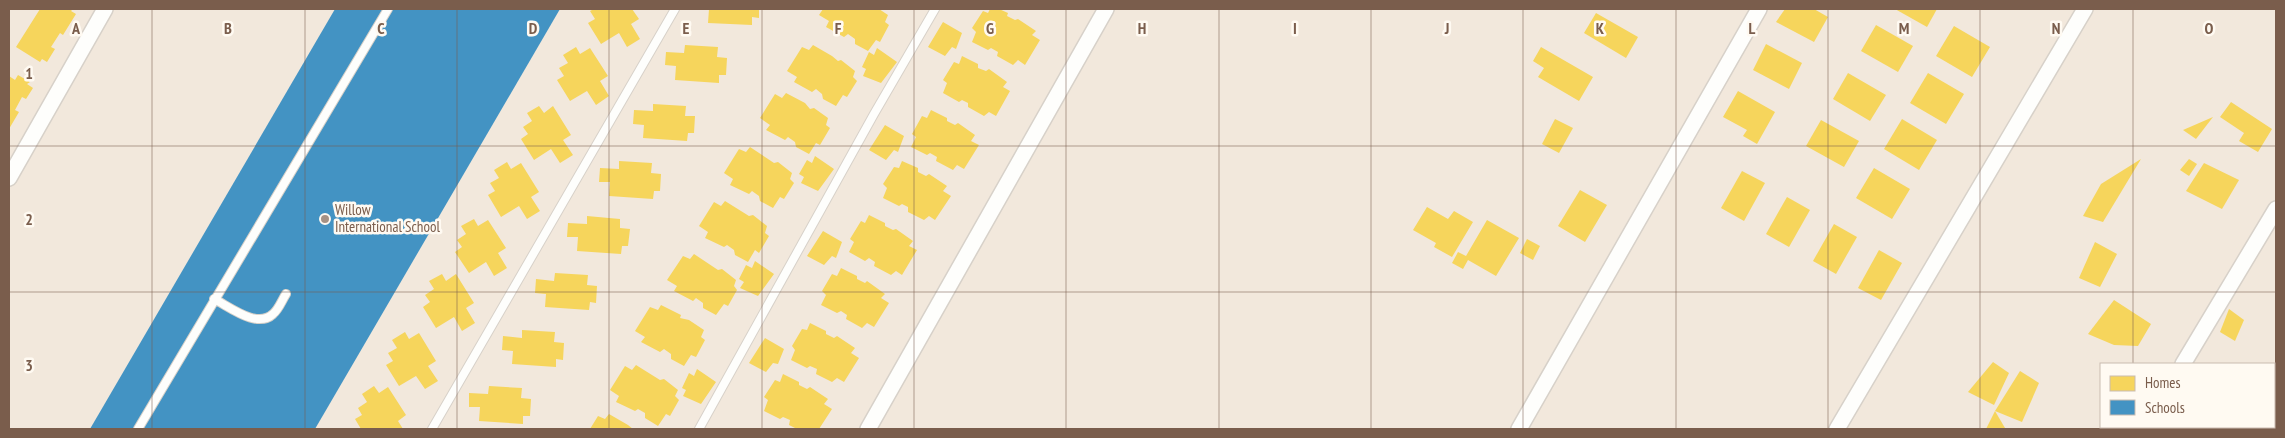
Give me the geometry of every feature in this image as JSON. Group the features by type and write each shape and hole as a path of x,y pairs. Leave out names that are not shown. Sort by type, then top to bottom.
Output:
{"street":[{"path":"9,178 105,9"},
{"path":"868,429 1106,9"},
{"path":"1519,429 1759,9"},
{"path":"1837,429 2085,9"},
{"path":"2184,363 2276,209"}],"lane":[{"path":"138,429 388,9"},
{"path":"432,429 675,9"},
{"path":"699,429 874,114 935,9"},
{"path":"214,299 254,320 260,320 274,314 286,294"}],"shaded area":[{"path":"9,9 2276,9 2276,429 9,429"}],"building: Homes":[{"path":"40,9 73,9 71,11 76,14 63,35 60,33 51,47 55,49 47,62 42,59 40,62 16,47"},
{"path":"594,9 632,9 639,19 631,24 640,39 627,47 619,33 601,44 588,23 595,19 590,11"},
{"path":"709,9 759,9 759,18 752,17 752,25 708,23"},
{"path":"823,9 879,9 888,15 885,22 889,25 880,42 876,40 868,51 855,44 855,39 848,34 844,37 826,27 829,21 819,15"},
{"path":"990,9 999,9 1008,13 1007,16 1015,20 1018,19 1036,31 1032,35 1040,40 1025,65 1018,60 1013,65 997,56 998,52 991,48 988,50 972,42 976,32 972,28 983,11 988,13"},
{"path":"1785,9 1814,9 1828,17 1814,42 1776,22"},
{"path":"1895,9 1937,9 1927,27"},
{"path":"1596,13 1638,37 1626,58 1584,33"},
{"path":"943,22 962,33 956,49 952,47 945,56 928,47"},
{"path":"1876,25 1913,46 1898,72 1861,51"},
{"path":"1954,26 1990,47 1972,77 1936,56"},
{"path":"1766,44 1802,63 1789,89 1753,70"},
{"path":"685,45 718,47 717,57 727,58 726,75 719,75 719,83 675,80 676,66 665,65 666,52 684,53"},
{"path":"813,45 838,61 841,60 855,71 853,77 857,81 847,97 843,95 836,106 823,99 822,94 816,89 812,92 794,82 797,77 787,71 802,47 809,50"},
{"path":"576,47 580,54 590,48 608,76 600,81 609,96 596,105 587,91 570,101 557,80 564,76 559,68 568,63 563,55"},
{"path":"1541,47 1593,77 1579,101 1538,77 1544,68 1533,61"},
{"path":"877,48 897,62 881,83 863,76 866,69 862,67 869,52 874,55"},
{"path":"962,56 978,64 978,68 986,71 989,69 1007,82 1003,87 1010,91 996,116 989,112 984,116 968,107 968,103 962,100 959,102 943,93 947,83 943,80 954,62 959,64"},
{"path":"1848,73 1886,95 1870,121 1833,99"},
{"path":"1928,73 1964,94 1946,124 1910,103"},
{"path":"18,75 30,82 27,84 33,88 26,99 22,97 15,110 19,112 9,129 9,76 15,80"},
{"path":"1738,91 1775,112 1757,144 1743,136 1747,130 1723,117"},
{"path":"786,93 828,118 826,125 830,128 820,145 816,143 809,154 796,147 795,142 788,137 785,140 766,130 770,125 760,118 775,94 782,98"},
{"path":"2231,102 2272,129 2258,152 2239,141 2244,133 2220,117"},
{"path":"653,104 686,106 685,116 695,116 694,133 688,133 687,141 643,138 644,125 633,124 634,110 653,111"},
{"path":"539,106 544,113 553,106 571,135 563,140 573,155 560,163 551,149 534,160 521,139 528,134 523,127 532,121 527,113"},
{"path":"931,110 947,118 947,121 955,125 958,123 975,135 971,141 979,145 964,169 957,165 953,170 936,161 937,157 930,153 927,155 911,147 916,137 912,134 922,116 927,118"},
{"path":"2213,117 2196,139 2183,130"},
{"path":"1555,119 1573,128 1559,153 1542,144"},
{"path":"1902,119 1937,140 1919,170 1884,149"},
{"path":"1821,120 1859,141 1844,167 1806,146"},
{"path":"885,125 904,136 898,152 894,150 886,160 869,150"},
{"path":"750,147 774,163 778,162 792,173 790,179 794,183 784,199 780,197 773,208 760,201 759,196 752,191 749,194 730,185 733,179 724,173 739,149 746,152"},
{"path":"815,156 834,169 818,191 801,183 804,177 799,174 807,160 812,163"},
{"path":"2141,159 2103,222 2083,216 2101,184"},
{"path":"2189,159 2197,164 2189,176 2180,170"},
{"path":"619,161 652,163 651,173 661,174 660,191 654,191 653,199 609,196 610,182 599,182 600,168 619,169"},
{"path":"902,161 918,168 918,172 926,176 929,174 947,186 943,191 951,196 935,220 929,216 924,220 908,212 908,207 902,204 899,206 883,198 887,188 883,184 894,167 899,168"},
{"path":"507,162 511,169 521,163 539,192 531,197 540,211 527,219 519,206 501,217 488,195 495,191 490,183 499,178 494,170"},
{"path":"2204,163 2239,180 2222,209 2186,191"},
{"path":"1874,168 1910,189 1892,219 1856,198"},
{"path":"1742,171 1765,183 1744,221 1721,208"},
{"path":"1580,190 1607,205 1585,242 1558,226"},
{"path":"1787,197 1810,210 1789,247 1766,234"},
{"path":"725,201 749,216 753,215 767,226 765,233 769,236 759,253 755,250 748,262 735,255 734,250 727,245 724,247 705,238 708,232 699,226 714,202 721,206"},
{"path":"1427,207 1448,219 1454,211 1473,222 1452,257 1434,247 1436,243 1413,230"},
{"path":"869,215 885,223 885,226 893,230 896,229 913,241 909,246 917,250 902,275 896,271 891,275 874,266 875,262 869,258 865,261 849,252 854,242 850,239 861,221 865,223"},
{"path":"587,216 620,219 620,228 630,229 628,246 622,246 621,254 577,251 578,237 567,237 568,223 587,224"},
{"path":"474,219 478,226 488,220 506,248 498,253 507,268 494,276 486,262 469,273 455,252 462,247 457,240 466,234 461,226"},
{"path":"1487,220 1519,238 1496,276 1468,260 1463,269 1452,263 1458,252 1466,256"},
{"path":"1834,224 1857,237 1836,274 1813,261"},
{"path":"823,231 842,242 836,258 832,256 824,265 807,256"},
{"path":"1527,239 1540,246 1533,260 1520,253"},
{"path":"2095,242 2117,254 2100,287 2079,278"},
{"path":"1879,250 1902,263 1881,300 1858,288"},
{"path":"694,254 718,270 722,269 736,280 734,286 737,290 728,306 724,304 716,315 703,308 703,303 696,298 693,301 674,291 677,286 667,280 683,256 690,259"},
{"path":"755,261 774,274 758,296 740,288 744,282 739,279 746,265 752,268"},
{"path":"841,268 857,276 857,279 865,283 867,281 885,294 881,298 889,303 874,327 867,323 862,328 846,319 847,315 841,311 837,313 821,305 826,295 822,291 832,274 837,276"},
{"path":"555,273 588,275 587,285 597,286 596,303 590,302 589,310 545,307 546,294 535,293 536,279 554,281"},
{"path":"442,274 446,281 456,274 474,303 466,308 475,323 462,331 454,317 436,328 423,307 430,302 425,295 434,289 429,281"},
{"path":"2114,300 2151,324 2138,346 2114,345 2088,334"},
{"path":"661,305 681,315 680,318 689,320 704,330 701,337 705,340 696,357 691,355 684,366 671,359 671,354 664,349 660,352 641,342 645,337 635,331 650,307 658,310"},
{"path":"2229,309 2244,320 2235,341 2220,332"},
{"path":"810,323 826,331 826,334 834,338 837,336 855,348 851,353 859,358 844,382 837,378 832,382 816,374 817,369 810,366 807,368 791,360 795,350 792,346 802,329 807,330"},
{"path":"522,330 555,332 554,342 564,343 563,360 556,359 556,367 512,364 513,351 502,350 503,336 522,338"},
{"path":"405,332 409,339 419,333 436,361 428,366 438,381 425,389 416,376 399,386 386,365 393,361 388,353 397,348 392,340"},
{"path":"765,338 784,349 778,364 773,363 766,372 749,363"},
{"path":"1993,362 2009,373 1994,405 1968,392"},
{"path":"636,365 660,380 664,379 678,390 675,396 679,400 670,416 666,414 658,426 645,418 645,413 638,409 635,411 616,402 619,396 610,390 625,366 632,370"},
{"path":"697,369 716,382 701,404 683,396 686,390 682,388 689,373 694,376"},
{"path":"2020,371 2039,383 2022,422 1995,411"},
{"path":"783,374 799,382 799,385 807,389 810,387 828,399 824,404 832,409 819,429 797,429 789,425 790,420 783,417 780,419 764,411 768,400 764,397 775,380 780,382"},
{"path":"374,386 379,393 388,387 406,415 398,421 403,429 361,429 355,419 362,415 358,408 367,402 362,394"},
{"path":"489,386 522,388 521,398 531,399 530,416 523,416 523,424 479,421 480,407 469,407 469,393 488,394"},
{"path":"2276,394 2276,429 2273,429 2270,428 2275,428"},
{"path":"1995,411 2005,428 1986,429"},
{"path":"609,414 633,429 590,429 598,416 605,419"}],"building: Schools":[{"name":"Willow International School","path":"335,9 560,9 315,429 90,429"}],"place":[{"name":"Willow International School","path":"325,219"}]}
